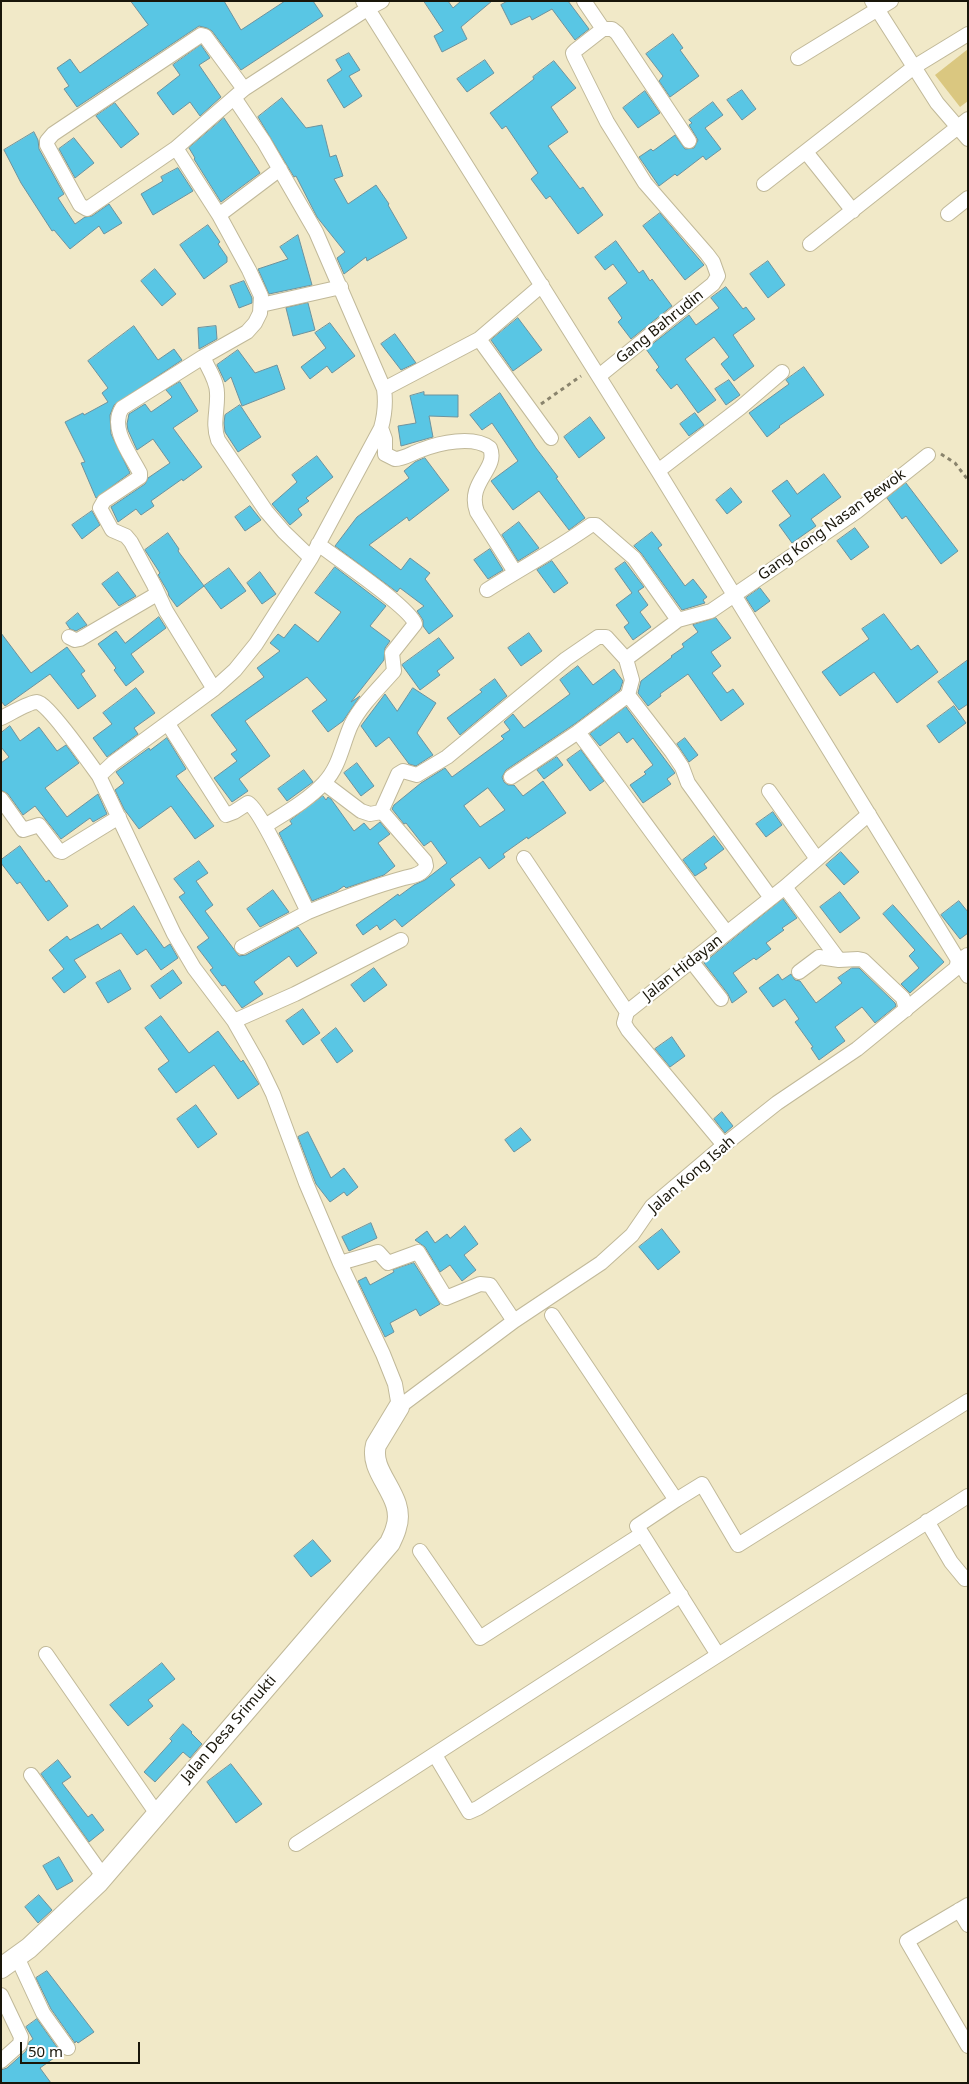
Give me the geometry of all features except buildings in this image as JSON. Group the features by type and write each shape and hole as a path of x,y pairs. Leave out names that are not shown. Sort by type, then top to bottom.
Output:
{"street":[{"path":"99,776 113,763 214,688 234,670 256,644 311,558 381,428 386,404 384,389 316,232 240,94 206,37 201,35 53,134 47,141 49,151 80,205 85,209 176,148 240,94 365,5 382,1"},
{"path":"584,1 604,29 612,29 617,33 689,141"},
{"path":"798,58 875,5 891,1"},
{"path":"365,5 658,470 869,814 965,966"},
{"path":"875,5 937,103 963,123 968,139"},
{"name":"Gang Bahrudin","path":"596,372 713,284 718,276 713,262 707,254 645,183 607,122 574,56 576,50 604,29"},
{"path":"764,184 914,67 968,34"},
{"path":"810,244 963,123"},
{"path":"176,148 218,215 258,287 262,304 255,324 247,332 122,408 118,415 120,435 137,467 140,477 100,506 102,514 112,530 126,536 132,542 186,647 214,688"},
{"path":"806,152 853,211"},
{"path":"218,215 280,169"},
{"path":"948,214 968,198"},
{"path":"384,389 479,339 542,285"},
{"path":"262,304 341,287"},
{"path":"479,339 551,438"},
{"path":"203,357 216,384 217,410 214,431 218,440 266,511 284,532 311,558"},
{"path":"658,470 740,408 782,372"},
{"path":"381,428 385,439 385,454 395,460 445,442 465,441 490,448 491,459 474,492 474,503 481,519 515,572"},
{"name":"Gang Kong Nasan Bewok","path":"678,620 711,611 856,512 928,455"},
{"path":"487,590 542,558 591,526 596,525 634,558 678,620 626,659"},
{"path":"265,826 292,809 324,783 338,765 351,724 368,700 394,671 392,653 415,624 412,617 376,587 318,544"},
{"path":"69,637 80,640 158,594"},
{"path":"381,812 398,774 403,771 417,775 446,757 566,660 598,636 606,637 626,659 632,680 628,696 511,777"},
{"path":"628,696 672,752 682,767 688,784 771,898"},
{"path":"1,718 35,702 42,703 99,776 174,934 194,968 234,1021 272,1094 306,1183 340,1263 384,1354 395,1384 399,1407"},
{"path":"168,724 225,813 230,814 245,804 250,803 265,826 308,912"},
{"path":"578,732 727,933"},
{"path":"324,783 361,811 370,814 381,812"},
{"path":"769,791 817,860"},
{"path":"1,798 23,830 39,824 59,851 62,852 119,816"},
{"path":"242,947 308,912 364,889 415,875 426,869 425,861 381,812"},
{"name":"Jalan Hidayan","path":"627,1012 785,887 869,814"},
{"path":"524,858 627,1012 624,1023 628,1030 724,1145"},
{"path":"785,887 840,960"},
{"path":"234,1021 295,994 401,940"},
{"path":"799,972 819,958 863,960 903,998 906,1010"},
{"path":"692,962 721,999"},
{"name":"Jalan Kong Isah","path":"377,1465 374,1452 376,1445 399,1407 514,1321 607,1258 632,1235 652,1206 724,1145 777,1103 857,1049 965,966"},
{"path":"340,1263 378,1252 388,1263 418,1252 446,1298 480,1284 490,1284 514,1321"},
{"path":"552,1315 676,1500"},
{"path":"718,1655 637,1526 702,1484 738,1546 968,1401"},
{"name":"Jalan Desa Srimukti","path":"9,1962 70,1912 103,1876 390,1542 396,1528 398,1507 377,1465"},
{"path":"435,1756 469,1812 478,1808 968,1496"},
{"path":"927,1521 951,1562 965,1579 968,1577"},
{"path":"420,1551 480,1638 642,1534"},
{"path":"296,1844 435,1756 681,1595"},
{"path":"46,1654 157,1814"},
{"path":"31,1774 103,1876"},
{"path":"968,1925 963,1907 907,1941 968,2046"},
{"path":"9,1962 68,2048"},
{"path":"1,1994 21,2037 20,2044 1,2061"}],"path":[{"path":"530,411 596,372"},
{"path":"928,455 936,454 949,458 968,480"}],"shaded area":[{"path":"968,49 968,101 960,107 935,75"}]}
